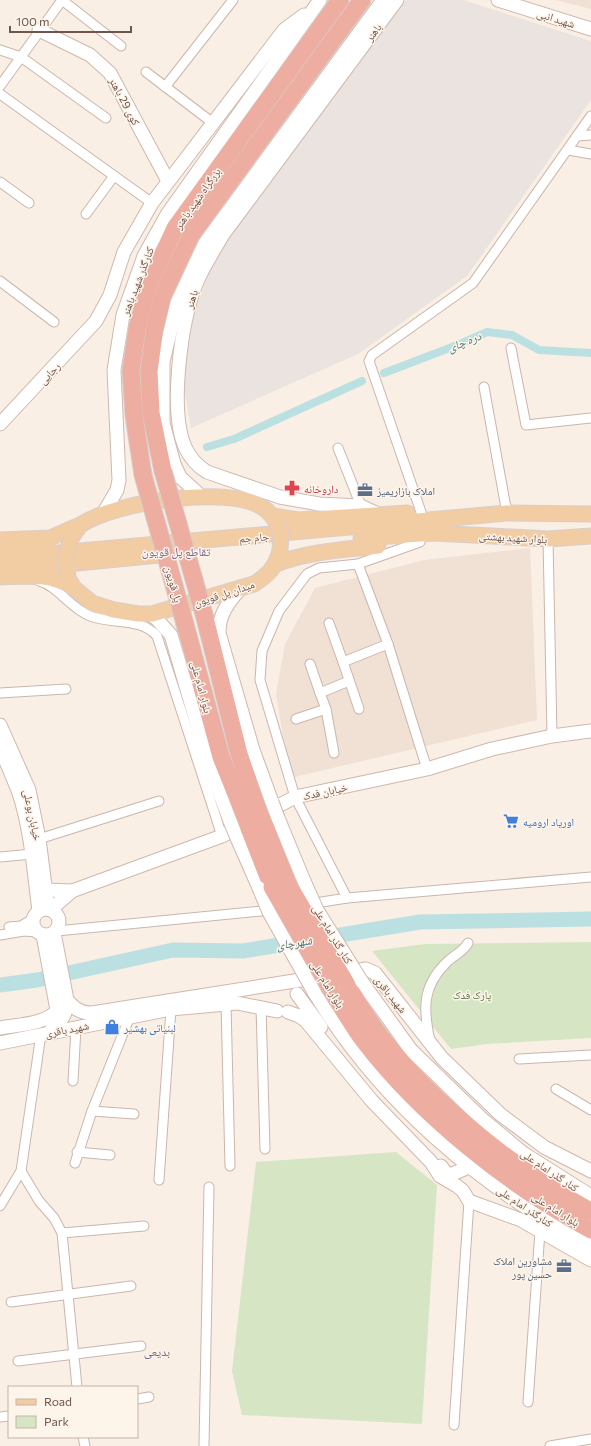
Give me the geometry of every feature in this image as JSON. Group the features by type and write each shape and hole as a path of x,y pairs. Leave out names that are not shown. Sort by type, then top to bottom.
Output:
{"highway":[{"name":"بزرگراه شهید باهنر","path":"143,474 134,416 131,371 136,330 147,289 175,228 340,0"},
{"name":"بزرگراه شهید باهنر","path":"163,471 151,413 149,371 155,327 163,295 191,235 362,0"},
{"name":"پل قویون","path":"163,471 205,618"},
{"name":"پل قویون","path":"143,474 185,624"},
{"name":"بلوار امام علی","path":"205,618 254,820"},
{"name":"بلوار امام علی","path":"185,624 221,757 254,820 322,990 400,1083 430,1113 512,1180 565,1216 591,1230"},
{"name":"بلوار امام علی","path":"281,885 355,988 384,1041 441,1102 518,1165 574,1202 591,1211"}],"main road":[{"path":"0,540 50,538 80,526 103,514 139,504 182,497 240,500 262,506 275,520 281,533 278,557 420,542 438,526 421,512 298,520 275,520"},
{"path":"507,513 591,514"},
{"name":"جام جم","path":"0,566 57,565 294,542 438,526 507,513"},
{"path":"71,583 65,557 71,539 80,526"},
{"name":"جام جم","path":"0,554 58,554 438,526"},
{"name":"بلوار شهید بهشتی","path":"438,526 548,540 591,536"},
{"name":"میدان پل قویون","path":"0,577 47,576 71,583 92,603 107,608 138,614 152,614 238,590 254,584 265,577 278,557"}],"street":[{"path":"0,86 62,0 121,46"},
{"path":"165,87 232,0"},
{"path":"325,20 334,0"},
{"path":"202,497 180,477 174,464 163,423 163,362 177,303 205,243 383,0"},
{"name":"باهنر","path":"380,515 361,506 320,504 280,496 207,472 197,465 184,446 179,424 179,356 187,312 196,284 222,236 397,0"},
{"name":"شهید انبی","path":"498,0 591,29"},
{"path":"0,94 152,203 284,30 318,2"},
{"name":"کنارگذر شهید باهنر","path":"103,514 117,490 119,480 114,370 123,315 144,256 168,213 318,2"},
{"name":"کوی 29 باهنر","path":"39,30 90,55 110,73 168,181"},
{"path":"0,50 21,57 106,118"},
{"path":"146,72 213,123"},
{"path":"421,512 369,361 372,355 473,283 591,116"},
{"path":"578,136 591,135"},
{"path":"568,150 591,154"},
{"path":"86,214 114,176"},
{"path":"0,182 29,203"},
{"name":"رجایی","path":"0,424 96,320 110,295 124,252 152,203"},
{"path":"0,281 54,322"},
{"path":"511,348 526,425 591,418"},
{"path":"484,387 507,513"},
{"path":"338,448 361,506"},
{"path":"548,540 552,736"},
{"path":"347,898 295,797 260,680 262,651 279,611 307,574 319,568 358,564 420,542"},
{"path":"358,564 388,644 427,769"},
{"path":"0,583 40,581 48,584 78,610 107,622 140,624 152,630 157,636 222,836"},
{"path":"238,590 224,608 219,621 219,633 253,750 254,820"},
{"path":"152,614 171,635 209,765 254,820 281,885"},
{"path":"329,623 359,709"},
{"path":"343,662 388,644"},
{"path":"310,664 326,709 334,753"},
{"path":"320,693 349,681"},
{"path":"0,694 66,689"},
{"path":"296,719 326,709"},
{"name":"خیابان بوعلی","path":"0,725 29,790 47,890 43,912"},
{"name":"خیابان فدک","path":"43,912 72,891 222,836 295,797 427,769 492,749 552,736 591,731"},
{"name":"خیابان بوعلی","path":"0,747 19,793 43,912"},
{"path":"39,839 159,801"},
{"path":"0,857 32,854"},
{"path":"0,935 24,932 48,933 256,912 347,898 591,877"},
{"name":"خیابان فدک","path":"47,890 72,891"},
{"path":"0,929 21,926 43,912 56,914 59,919 48,933"},
{"path":"0,1204 21,1171 43,1034 56,1026 65,1016 67,1010 62,1004 48,933 33,924 43,912"},
{"path":"431,1045 425,1004 430,984 448,960 465,948 468,944"},
{"name":"شهید باقری","path":"0,1028 45,1020 53,1016 62,1004 84,1013 92,1013 223,991 282,984 366,969 375,973 442,1058 500,1114 544,1147 591,1171"},
{"path":"297,994 298,998 295,1007 282,1011 271,1004 270,996 273,988 282,984 291,986 297,994 347,1061 389,1109 430,1149 445,1172 450,1175 463,1165"},
{"name":"کنار گذر امام علی","path":"355,988 411,1050 481,1118 523,1153 591,1196"},
{"path":"322,990 332,1020 362,1060 390,1093 463,1165 469,1201 454,1426"},
{"name":"شهید باقری","path":"0,1042 171,1009 237,1003 261,1006 299,1016 306,1021 342,1067 431,1162 440,1176 457,1186 469,1201"},
{"path":"226,1004 230,1166"},
{"path":"261,1006 265,1149"},
{"path":"159,1180 171,1009"},
{"path":"74,1163 92,1111 130,1016"},
{"path":"73,1081 76,1028"},
{"path":"519,1059 591,1055"},
{"path":"556,1089 591,1110"},
{"path":"92,1111 134,1114"},
{"path":"77,1152 110,1155"},
{"name":"کنارگذر امام علی","path":"463,1165 506,1195 558,1228 591,1246"},
{"path":"21,1171 40,1201 54,1218 62,1233 77,1386"},
{"path":"204,1446 209,1188"},
{"path":"469,1201 520,1220 591,1260"},
{"path":"62,1233 144,1226"},
{"path":"528,1402 540,1231"},
{"path":"11,1302 131,1286"},
{"path":"18,1361 141,1346"},
{"path":"138,1399 149,1397"},
{"path":"550,1446 591,1439"}],"shaded area":[{"path":"406,0 463,0 591,41 591,100 467,276 358,354 191,428 185,393 184,362 193,316 215,256"},
{"path":"555,0 591,0 591,9"},
{"path":"530,548 537,720 290,778 276,694 285,644 315,588 424,560"}],"green space":[{"name":"پارک فدک","path":"591,942 591,1038 487,1044 451,1049 372,951 425,944"},
{"path":"396,1152 437,1185 422,1424 242,1415 232,1371 256,1162"}],"waterway":[{"name":"دره چای","path":"384,373 487,332 512,335 539,350 591,353"},
{"name":"دره چای","path":"207,447 234,439 362,381"},
{"name":"شهرچای","path":"0,985 37,980 173,950 243,951 420,922 591,919"}],"place":[{"name":"داروخانه","path":"292,488"},
{"name":"املاک بازاریمیز","path":"365,490"},
{"name":"اوریاد ارومیه","path":"511,821"},
{"name":"لبنیاتی بهشیر","path":"112,1027"},
{"name":"مشاورین املاک حسین پور","path":"564,1266"}],"district":[{"name":"تقاطع پل قویون","path":"176,551"},
{"name":"بدیعی","path":"157,1351"}]}
